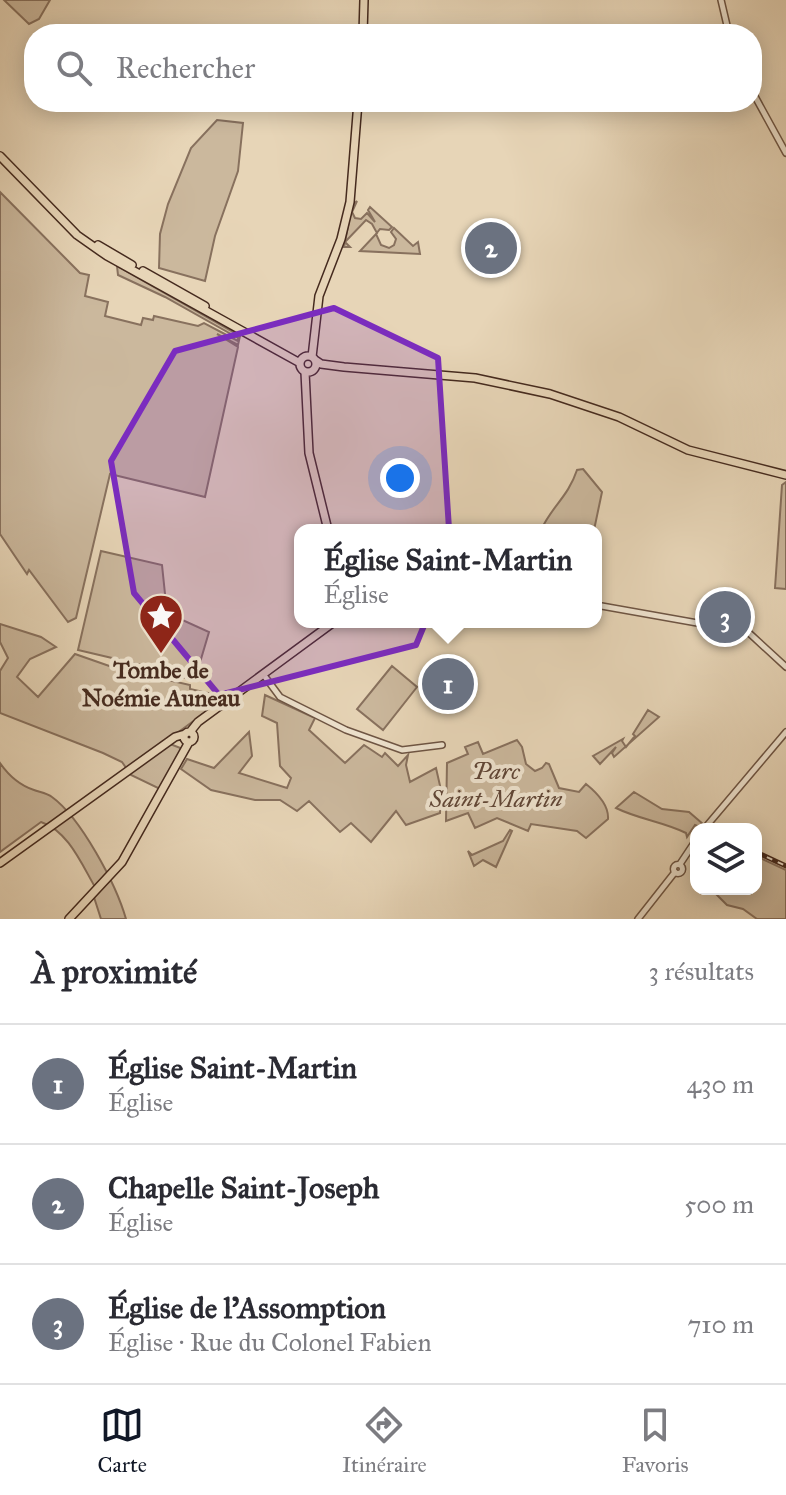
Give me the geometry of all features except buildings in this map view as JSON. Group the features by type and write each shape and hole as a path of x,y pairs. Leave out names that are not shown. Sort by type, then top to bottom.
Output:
{"main road":[{"path":"361,24 362,0"},
{"path":"327,524 307,440 308,363 319,296 341,239 350,202 356,112"},
{"path":"0,156 80,238 116,261 308,363 475,378 550,394 619,417 688,450 786,477"},
{"path":"61,217 84,237 201,306"},
{"path":"116,261 120,259 133,265"},
{"path":"69,919 129,851 187,737 198,722 327,628"},
{"path":"0,863 175,737 187,737"}],"street":[{"path":"721,0 727,24"},
{"path":"762,109 786,153"},
{"path":"602,606 748,632 786,667"},
{"path":"263,674 280,697 346,730 402,750 442,745"},
{"path":"709,823 786,732"},
{"path":"638,919 675,872 674,866 680,864 690,849"}],"highlighted area":[{"path":"334,308 438,358 451,560 416,645 219,695 134,593 111,461 175,351"}],"green space":[{"path":"4,0 50,0 39,19 29,24"},
{"path":"217,120 243,123 238,171 215,236 205,281 159,268 160,234 168,204 191,148"},
{"path":"0,192 80,273 89,275 85,296 108,302 105,316 141,325 143,318 153,320 154,316 198,326 204,323 238,341 238,338 165,297 118,275 117,266 240,336 238,345 217,334 238,347 205,497 110,474 76,618 68,622 29,570 27,574 0,534"},
{"path":"357,201 352,212 355,218 361,219 367,213 375,222 368,210 370,207 392,227 389,230 380,229 377,233 366,220 345,242 350,247 344,247 352,205"},
{"path":"394,228 413,246 418,242 420,254 360,251 376,234 381,245 389,248 396,239 391,232"},
{"path":"583,469 602,492 595,524 544,524 569,487 577,470"},
{"path":"786,482 786,589 775,588 782,485"},
{"path":"101,551 162,565 167,613 209,632 196,676 198,680 167,675 163,670 78,650"},
{"path":"0,624 41,637 56,647 30,659 17,677 38,697 75,654 115,668 190,685 190,689 226,697 176,734 170,744 183,749 160,789 131,775 122,762 0,713 0,671 8,658 0,642"},
{"path":"392,666 417,687 383,730 357,709"},
{"path":"265,695 315,718 309,730 345,763 364,745 382,757 385,753 398,766 408,755 406,765 410,782 436,768 441,790 440,813 406,825 396,811 371,842 351,823 340,832 309,801 297,811 280,800 255,800 211,790 181,769 187,759 214,768 249,732 252,756 239,773 287,788 291,778 280,766 277,723 262,716"},
{"path":"648,710 659,717 628,745"},
{"path":"623,739 626,747 614,757 612,753 616,747 600,764 593,756"},
{"name":"Parc Saint-Martin","path":"517,740 526,764 535,771 549,764 559,788 579,792 586,784 604,804 608,819 586,838 577,831 531,824 528,831 497,818 475,828 468,813 446,821 447,763 468,754 465,747 478,742 483,754"},
{"path":"0,763 19,783 52,797 74,820 106,871 126,919 101,919 92,891 95,887 73,849 50,826 41,822 0,852"},
{"path":"634,792 662,809 689,812 702,823 690,823 687,837 678,829 616,808"},
{"path":"510,830 496,867 483,860 474,866 468,851 472,855 503,841"},
{"path":"762,859 786,870 786,919 757,919 743,909 727,905 717,895 762,895"}],"railway":[{"path":"762,855 786,866"}],"place":[{"name":"Chapelle Saint-Joseph","path":"491,248"},
{"name":"Église de l'Assomption","path":"725,617"},
{"name":"Tombe de Noémie Auneau","path":"161,655"},
{"name":"Église Saint-Martin","path":"448,684"}]}
